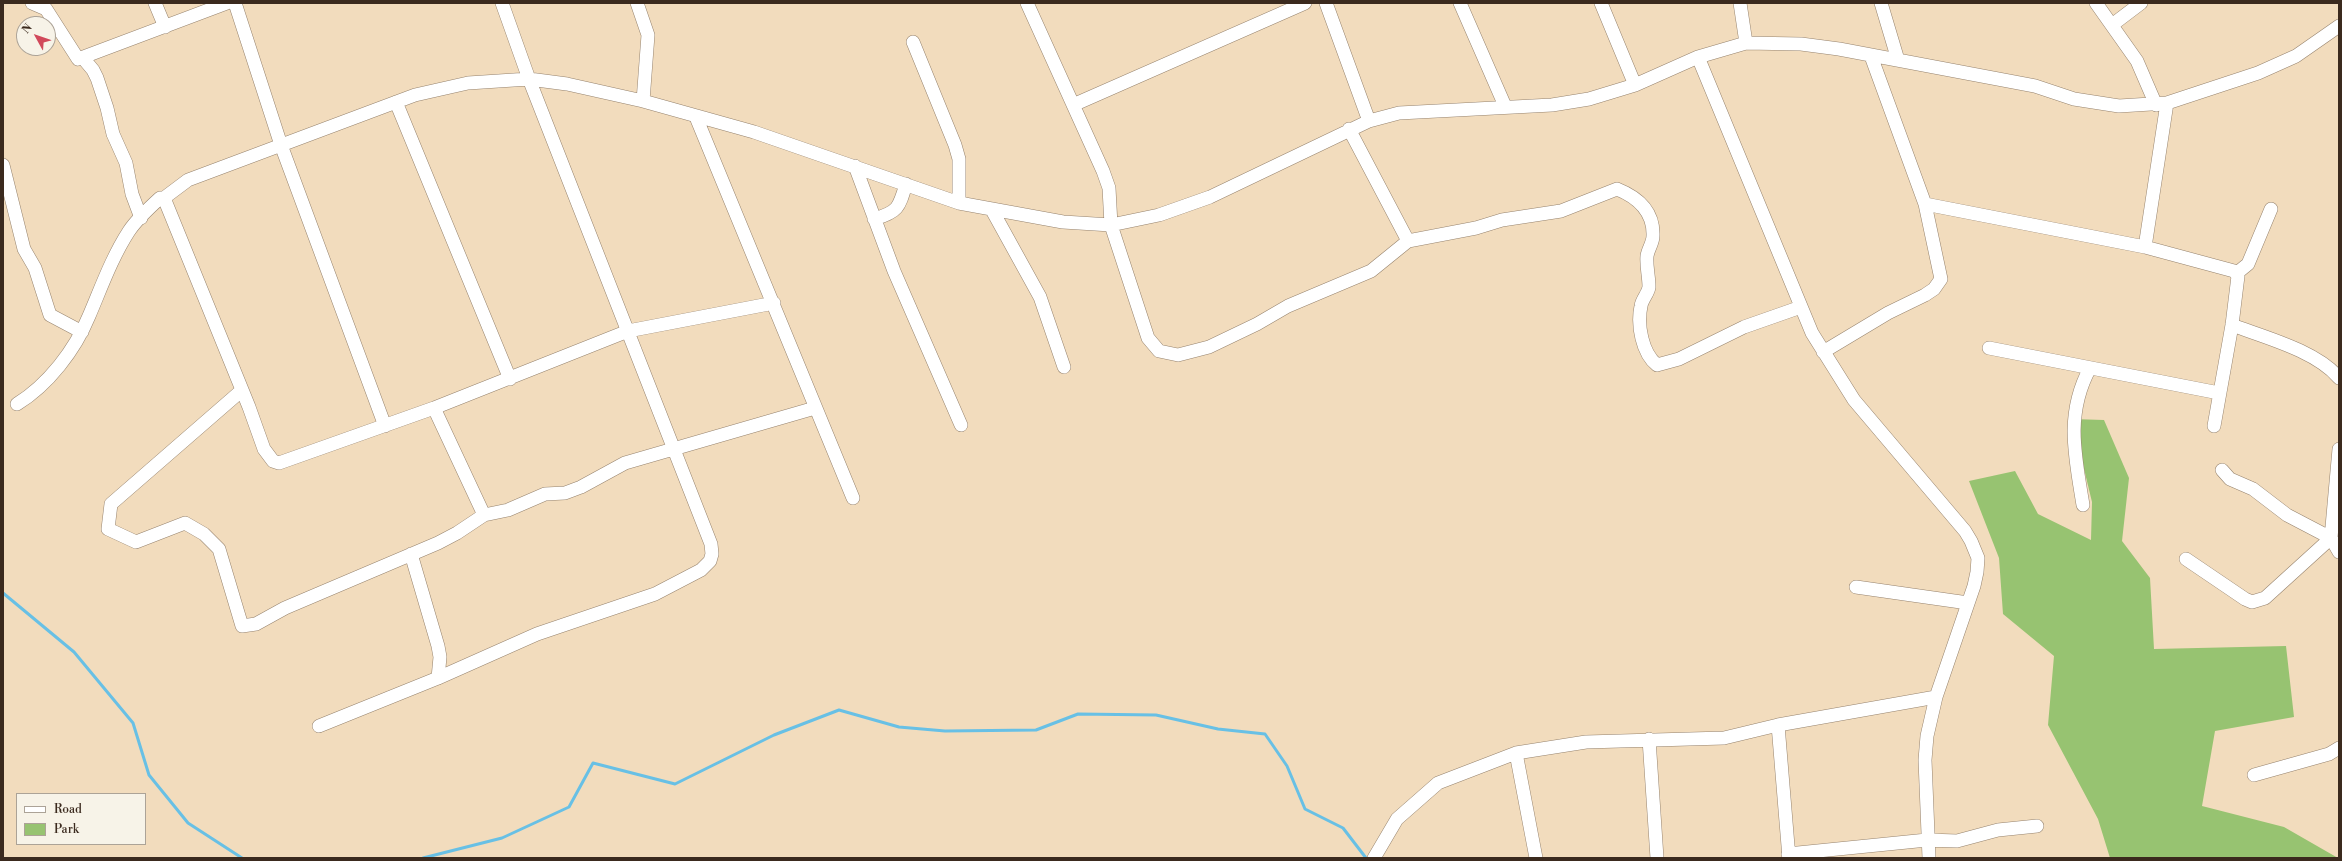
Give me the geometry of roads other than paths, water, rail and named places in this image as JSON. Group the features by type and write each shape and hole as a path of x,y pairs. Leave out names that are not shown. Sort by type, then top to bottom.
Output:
{"street":[{"path":"32,3 46,9 78,59 227,3"},
{"path":"155,3 165,27"},
{"path":"235,3 281,145 385,426"},
{"path":"319,726 438,678 537,634 655,594 701,570 710,561 712,554 711,544 672,448 628,331 529,79 502,3"},
{"path":"637,3 648,35 643,101"},
{"path":"1027,3 1109,188 1111,225 1148,338 1159,351 1178,355 1209,347 1257,324 1288,306 1371,271 1408,241 1476,228 1502,220 1561,211 1617,189 1642,203 1647,209 1652,229 1653,236 1647,255 1648,287 1643,299 1641,336 1647,356 1657,365 1679,359 1744,327 1801,307"},
{"path":"1073,105 1305,3"},
{"path":"1326,3 1368,121"},
{"path":"1460,3 1505,106"},
{"path":"1601,3 1635,84"},
{"path":"1740,3 1746,43"},
{"path":"1881,3 1898,60"},
{"path":"2096,3 2137,60 2161,104 2145,247"},
{"path":"2112,25 2141,3"},
{"path":"16,404 33,394 48,378 82,332 110,268 129,231 160,198 164,198 188,180 415,94 468,83 529,79 567,84 643,101 754,132 959,203 1063,222 1111,225 1158,215 1210,197 1368,121 1399,113 1559,104 1589,99 1635,84 1698,57 1746,43 1801,44 1898,60 2035,86 2100,104 2161,104 2275,66 2296,56 2339,26"},
{"path":"913,42 956,145 959,159 959,203"},
{"path":"1823,352 1888,313 1925,295 1938,284 1942,274 1924,204 1871,56"},
{"path":"1698,57 1812,333 1854,400 1971,541 1978,558 1977,572 1936,697 1927,736 1925,760 1926,840 1929,858"},
{"path":"83,58 93,70 97,78 107,108 113,134 126,163 132,194 141,218"},
{"path":"396,102 510,379"},
{"path":"696,117 774,303 815,408 853,498"},
{"path":"1349,130 1408,241"},
{"path":"3,165 24,249 35,268 50,314 82,332"},
{"path":"855,166 894,271 962,425"},
{"path":"874,219 894,212 899,207 906,184"},
{"path":"164,198 241,391 249,407 264,449 273,461 279,463 434,408 628,331 774,303"},
{"path":"1924,204 2145,247 2231,269 2237,273"},
{"path":"2214,426 2232,325 2237,273 2248,264 2271,209"},
{"path":"992,210 1040,297 1064,367"},
{"path":"2232,325 2288,346 2323,364 2339,378"},
{"path":"1989,348 2219,393"},
{"path":"2083,505 2073,438 2080,389 2090,368"},
{"path":"241,391 112,504 108,529 136,542 185,523 204,534 219,549 242,626 256,624 285,608 458,533 484,515 508,510 545,494 564,492 581,487 625,463 672,448 815,408"},
{"path":"434,408 484,515"},
{"path":"2186,559 2245,599 2258,602 2331,538 2339,449"},
{"path":"2222,470 2230,479 2253,489 2287,515 2331,538 2339,552"},
{"path":"411,554 438,646 440,657 438,678"},
{"path":"1856,587 1968,603"},
{"path":"1374,858 1397,819 1438,783 1516,753 1586,742 1649,739 1686,741 1724,738 1778,725 1936,697"},
{"path":"1778,725 1788,856 1926,840 1957,841 1998,830 2037,826"},
{"path":"1649,739 1657,858"},
{"path":"2254,775 2329,754 2339,748"},
{"path":"1516,753 1536,858"}],"waterway":[{"path":"3,593 74,652 133,723 149,775 188,823 242,858"},
{"path":"423,858 502,838 569,807 593,763 675,784 774,735 839,710 899,727 945,731 1036,730 1078,714 1156,715 1218,729 1265,734 1287,766 1305,809 1343,828 1366,858"}]}
